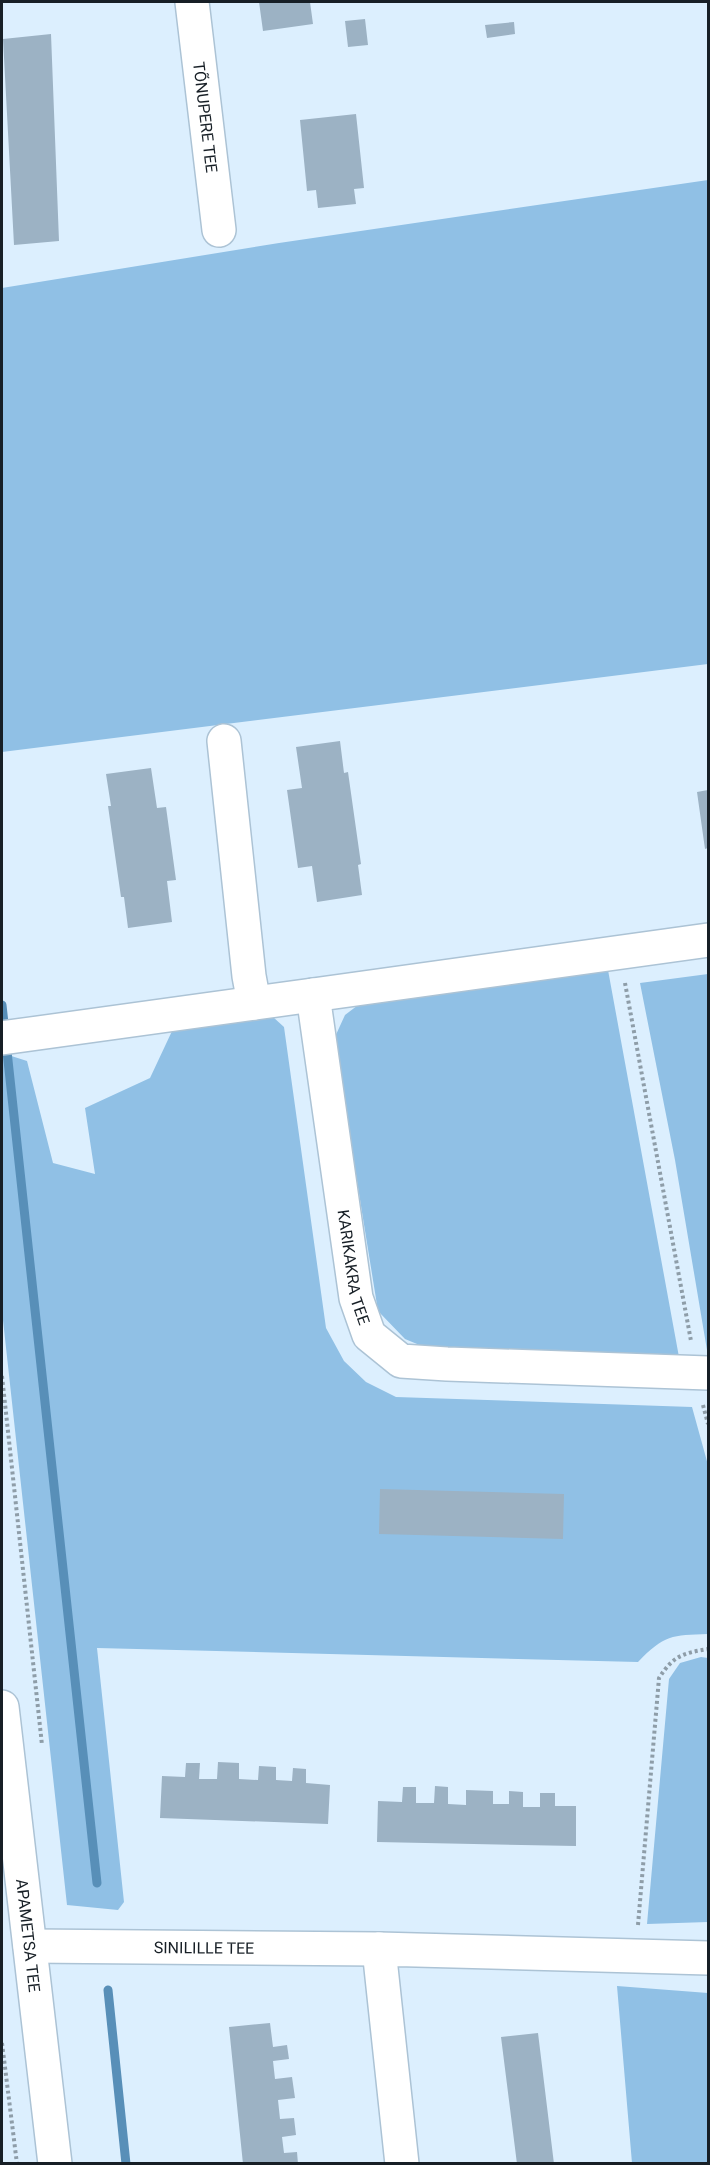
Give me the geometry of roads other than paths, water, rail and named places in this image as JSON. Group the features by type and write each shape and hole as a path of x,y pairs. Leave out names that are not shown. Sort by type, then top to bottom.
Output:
{"street":[{"name":"TÕNUPERE TEE","path":"192,2 219,230"},
{"path":"224,741 249,976 254,1003"},
{"path":"10,1037 708,940"},
{"name":"KARIKAKRA TEE","path":"313,995 356,1298 369,1335 401,1361 705,1382"},
{"name":"APAMETSA TEE","path":"2,1707 55,2163"},
{"name":"SINILILLE TEE","path":"30,1946 379,1949 708,1958"},
{"path":"379,1949 402,2163"}],"waterway":[{"path":"2,1005 97,1883"},
{"path":"108,1990 126,2164"}]}
